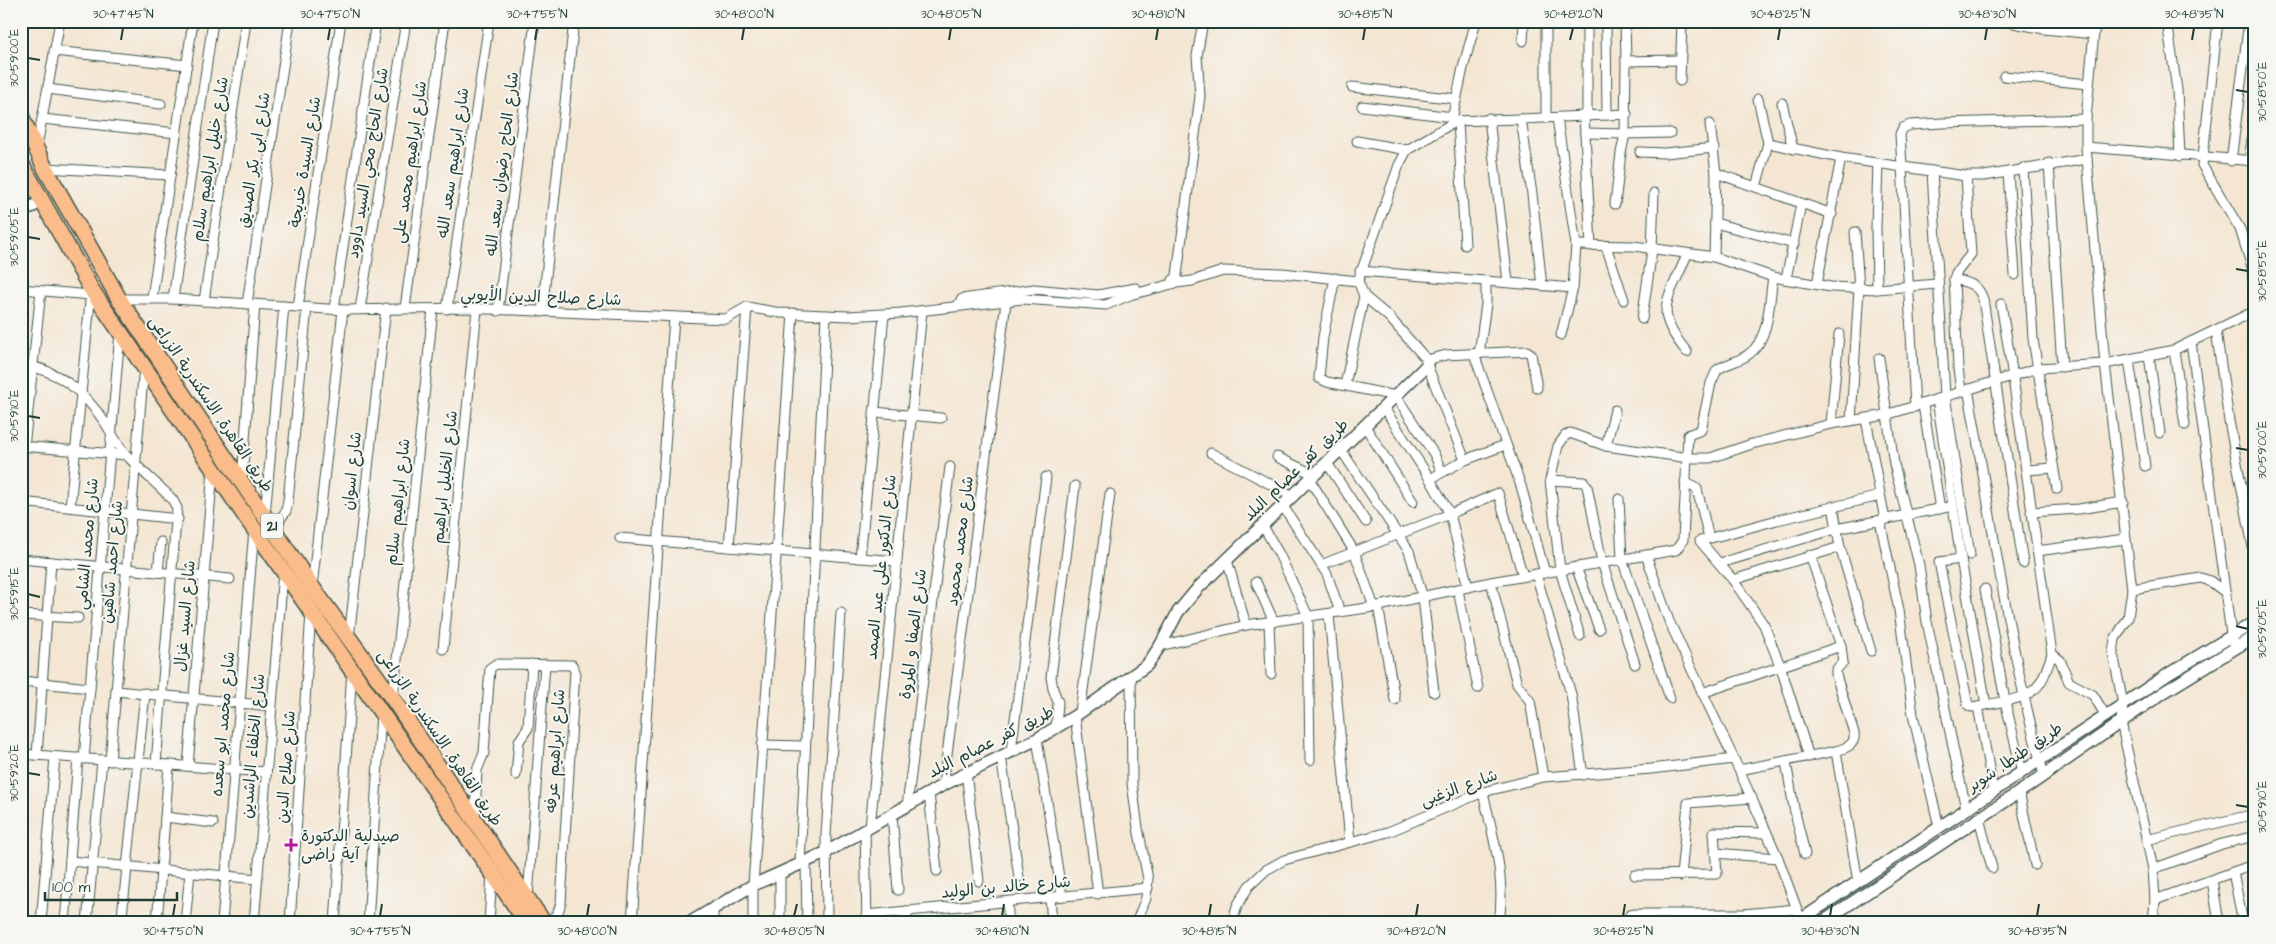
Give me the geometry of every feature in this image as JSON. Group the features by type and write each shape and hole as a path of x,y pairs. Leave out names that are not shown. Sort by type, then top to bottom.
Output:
{"highway":[{"name":"طريق القاهرة, الاسكندرية الزراعى","path":"21,116 45,168 119,300 242,480 312,587 393,699 544,923"},
{"name":"طريق القاهرة, الاسكندرية الزراعى","path":"22,166 91,292 120,331 312,613 382,710 527,923"}],"street":[{"path":"36,150 60,21"},
{"path":"147,21 170,24"},
{"path":"152,298 194,21"},
{"path":"173,299 213,21"},
{"name":"شارع خليل ابراهيم سلام","path":"204,301 246,21"},
{"name":"شارع ابى بكر الصديق","path":"242,480 251,304 290,21"},
{"name":"شارع السيدة خديجة","path":"274,528 286,511 288,501 303,307 341,21"},
{"path":"312,587 339,309 376,21"},
{"name":"شارع الحاج محي السيد داوود","path":"360,309 406,21"},
{"name":"شارع ابراهيم محمد على","path":"406,308 445,21"},
{"name":"شارع ابراهيم سعد الله","path":"447,309 489,21"},
{"name":"شارع الحاج رضوان سعد الله","path":"498,311 535,21"},
{"path":"542,312 574,21"},
{"path":"1176,282 1200,96 1198,56 1203,21"},
{"path":"1465,245 1455,119 1463,68 1476,21"},
{"path":"1523,41 1524,21"},
{"path":"1546,21 1546,118"},
{"path":"1587,21 1585,133 1591,246"},
{"path":"1606,21 1607,115"},
{"path":"1615,204 1620,153 1625,134 1627,114 1625,21"},
{"path":"1680,81 1682,21"},
{"path":"2003,21 2044,29 2094,34"},
{"path":"2095,21 2086,119 2086,147 2105,364 2132,589 2128,618 2115,639 2113,653 2123,704 2121,722 2153,869 2155,900 2152,923"},
{"path":"2167,21 2178,105 2180,156"},
{"path":"2218,21 2202,158 2204,172 2231,212 2248,252 2252,267 2255,303"},
{"path":"2231,161 2249,21"},
{"path":"54,51 187,65"},
{"path":"1626,61 1680,60"},
{"path":"2004,76 2089,84"},
{"path":"1352,87 1457,99"},
{"path":"48,88 161,104"},
{"path":"1756,187 1768,143 1758,99"},
{"path":"1782,103 1794,150"},
{"path":"1362,106 1455,119 1557,118 1627,114"},
{"path":"1489,118 1508,282"},
{"path":"1557,118 1576,245 1573,288 1561,335"},
{"path":"42,119 177,133"},
{"path":"1455,119 1447,127 1430,134 1407,150 1395,174 1358,281 1364,296 1389,317 1427,363 1465,460"},
{"path":"1521,119 1532,194 1542,286"},
{"path":"1940,509 1919,406 1907,287 1900,134 1903,128 1910,125 2086,119"},
{"path":"2086,147 2231,161 2252,161 2255,119"},
{"path":"1710,124 1716,173 1714,257"},
{"path":"1585,133 1670,133"},
{"path":"1357,141 1407,150"},
{"path":"1768,143 1794,150 1841,158 1966,176 2008,172 2050,163 2087,159"},
{"path":"1640,152 1665,153 1714,148"},
{"path":"1816,284 1832,214 1841,158"},
{"path":"1877,289 1878,163"},
{"path":"2050,163 2062,367"},
{"path":"45,168 170,175"},
{"path":"2023,168 2033,330 2057,489"},
{"path":"1932,171 1941,398 1953,506 1993,791"},
{"path":"2008,172 2015,276"},
{"path":"1716,173 1832,214"},
{"path":"1966,176 1971,254 1956,273 1954,279 1958,368 1965,390 2022,696 2044,775"},
{"path":"1642,319 1652,250 1654,193"},
{"path":"21,213 42,201"},
{"path":"1786,279 1801,204"},
{"path":"1715,224 1794,244"},
{"path":"1851,421 1859,288 1855,232"},
{"path":"1576,245 1634,246 1652,250 1714,257 1773,277 1816,284 1877,289 1937,284"},
{"path":"1606,246 1624,300"},
{"path":"1687,254 1667,301 1665,316 1675,337 1687,352"},
{"path":"729,547 747,308 793,314 884,315 957,306 1033,300 1106,305 1130,295 1176,282 1192,281 1223,271 1282,273 1358,281"},
{"path":"1360,271 1573,288"},
{"path":"1160,646 1246,625 1376,607 1491,582 1602,562 1668,553 1676,550 1683,540 1685,482 1689,458 1688,435 1700,430 1711,383 1717,370 1747,356 1759,343 1766,318 1773,277"},
{"path":"1335,278 1318,375 1321,380 1396,396 1434,454 1442,472"},
{"path":"1954,279 1973,284 1980,292 1986,310 1994,381 2023,563"},
{"path":"957,306 962,299 1034,289 1098,295 1169,280 1176,282"},
{"path":"1486,281 1486,304 1476,354 1505,445 1521,486 1571,694 1583,774"},
{"path":"21,289 91,292 70,507"},
{"path":"40,291 23,447 126,455"},
{"path":"1345,385 1364,296"},
{"name":"شارع صلاح الدين الأيوبي","path":"119,300 152,298 339,309 477,309 726,319 747,308"},
{"name":"شارع محمد محمود","path":"943,785 1006,302"},
{"path":"1961,559 1939,562 1968,705 1972,707 2022,696 2038,686 2052,654 2031,512 2027,470 2001,304"},
{"path":"265,515 284,306"},
{"name":"شارع اسوان","path":"349,638 386,308"},
{"name":"شارع ابراهيم سلام","path":"393,699 433,309"},
{"name":"شارع الخليل ابراهيم","path":"443,649 477,309"},
{"name":"شارع الدكتور على عبد الصمد","path":"866,919 868,829 922,310"},
{"path":"1580,636 1560,570 1550,480 1558,446 1565,436 1570,433 1606,446 1689,458 1710,458 1752,444 1831,424 1886,415 1919,406 2038,368 2105,364 2174,350 2255,310"},
{"path":"753,923 753,886 762,745 793,314"},
{"path":"808,923 803,863 805,746 826,315"},
{"path":"860,558 884,315"},
{"path":"632,923 660,542 674,317"},
{"path":"2216,330 2229,421 2255,558"},
{"name":"شارع محمد الشامي","path":"65,923 70,861 90,688 120,331"},
{"path":"1831,424 1839,334"},
{"path":"2191,342 2231,634 2235,646"},
{"path":"2174,350 2185,425"},
{"path":"1427,363 1446,355 1530,352 1537,388"},
{"path":"2149,356 2160,433"},
{"path":"1879,358 1886,415 1906,516 1919,565 1927,622 1966,809"},
{"path":"2129,360 2145,466"},
{"name":"طريق كفر عصام البلد","path":"690,923 753,886 825,853 966,772 1037,739 1131,678 1147,665 1188,600 1384,408 1427,363"},
{"path":"21,364 33,366 65,379 81,392 126,455 176,503 178,518 156,764"},
{"name":"شارع احمد شاهين","path":"87,923 116,691 144,366"},
{"path":"1941,398 1970,555"},
{"path":"1384,408 1430,479 1450,514 1468,587"},
{"path":"1606,446 1615,410"},
{"path":"874,412 941,418"},
{"path":"1866,419 1899,610 1914,715 1940,827"},
{"path":"1365,426 1413,502"},
{"path":"1430,479 1465,460 1505,445"},
{"path":"1341,450 1409,551 1423,598 1434,692"},
{"path":"1212,453 1293,496"},
{"path":"1277,457 1313,477 1354,551 1376,607 1395,700"},
{"path":"1328,463 1366,522"},
{"name":"شارع الصفا و المروة","path":"907,806 950,467"},
{"path":"2027,470 2054,468"},
{"name":"شارع السيد غزال","path":"188,766 213,469"},
{"path":"1019,877 1006,753 1046,477"},
{"path":"1550,480 1586,483 1602,562 1635,664"},
{"path":"1685,482 1697,489 1710,538"},
{"path":"1056,728 1058,702 1051,677 1075,486"},
{"path":"1322,564 1399,535 1498,493 1523,576"},
{"path":"1098,894 1078,714 1110,494"},
{"path":"1809,757 1781,668 1764,625 1733,580 1701,543 1701,540 1833,506 1880,496"},
{"path":"1618,499 1622,559 1670,698"},
{"path":"21,502 178,518"},
{"path":"2031,512 2079,509 2123,502"},
{"path":"1283,506 1322,564 1340,612"},
{"path":"1833,506 1840,547 1871,650"},
{"path":"1720,563 1836,529 1953,506"},
{"path":"1263,526 1279,554 1308,616 1310,760"},
{"name":"شارع محمد ابو سعده","path":"222,923 254,528"},
{"path":"620,538 897,561"},
{"path":"2037,551 2125,539"},
{"path":"158,572 161,542"},
{"path":"1733,580 1840,547"},
{"path":"1624,923 1630,915 1635,914 1744,914 1799,919 1778,858 1740,770 1702,694 1669,621 1646,555"},
{"path":"1740,770 1836,751 1849,747 1855,737 1836,674 1836,670 1843,662 1841,646 1810,555"},
{"path":"21,559 230,579"},
{"path":"1227,560 1246,625"},
{"path":"37,755 51,562"},
{"path":"1576,567 1599,629"},
{"name":"شارع الخلفاء الراشدين","path":"254,923 271,706 284,572"},
{"path":"2132,589 2201,578 2210,581 2226,593"},
{"path":"1256,582 1272,622 1270,674"},
{"path":"1491,582 1517,684 1530,701 1544,776"},
{"path":"1985,589 2005,701 2022,772"},
{"path":"1458,590 1478,688"},
{"name":"شارع صلاح الدين","path":"290,923 312,613"},
{"path":"827,923 825,853 841,613"},
{"path":"1329,614 1350,842"},
{"path":"21,615 78,618"},
{"name":"طريق طنطا, شوبر","path":"1799,919 1858,882 2123,704 2231,634 2255,622"},
{"name":"طريق طنطا, شوبر","path":"1821,923 2235,646 2255,636"},
{"path":"1702,694 1841,646"},
{"path":"2052,654 2060,660 2068,682 2092,694 2106,716"},
{"name":"شارع ابراهيم عرفه","path":"474,819 478,770 484,753 490,668 496,664 570,664 575,671 561,902 558,912 550,923"},
{"path":"516,775 518,741 528,728 532,664"},
{"path":"528,898 545,664"},
{"path":"335,923 352,669"},
{"path":"1131,678 1132,783 1138,828 1148,871 1148,888 1142,911 1136,923"},
{"path":"21,681 90,688"},
{"path":"116,691 271,706"},
{"path":"122,916 145,693"},
{"path":"368,923 382,710"},
{"path":"1037,739 1062,896"},
{"path":"762,745 805,746"},
{"path":"1836,751 1858,882"},
{"path":"21,754 266,772"},
{"path":"41,923 55,757"},
{"name":"شارع الزغبى","path":"1232,923 1237,906 1249,886 1266,870 1284,860 1398,828 1440,808 1483,792 1544,776 1734,759"},
{"path":"1786,762 1794,808 1806,854"},
{"path":"157,923 169,765"},
{"path":"966,772 979,881"},
{"path":"1483,792 1502,885 1498,923"},
{"path":"2019,792 2035,865"},
{"path":"928,793 937,871"},
{"path":"1681,876 1688,803 1752,798"},
{"path":"892,814 898,890"},
{"path":"2146,840 2255,814"},
{"path":"165,816 213,823"},
{"path":"1979,818 1992,868"},
{"path":"1635,875 1681,876 1717,874 1714,832 1766,833"},
{"path":"2153,869 2222,844 2255,836"},
{"path":"1715,853 1778,858"},
{"path":"70,861 257,879"},
{"path":"2155,900 2250,866 2255,868"},
{"path":"489,923 492,871"},
{"path":"185,923 190,872"},
{"path":"2233,872 2243,923"},
{"path":"780,873 780,923"},
{"path":"2212,880 2220,923"},
{"name":"شارع خالد بن الوليد","path":"866,919 906,911 1148,888"},
{"path":"1050,898 1052,923"},
{"path":"1007,902 1009,923"},
{"path":"713,910 713,923"},
{"path":"906,911 907,923"},
{"path":"21,917 26,923"}],"place":[{"name":"صيدلية الدكتورة آية راضى","path":"291,845"}]}
